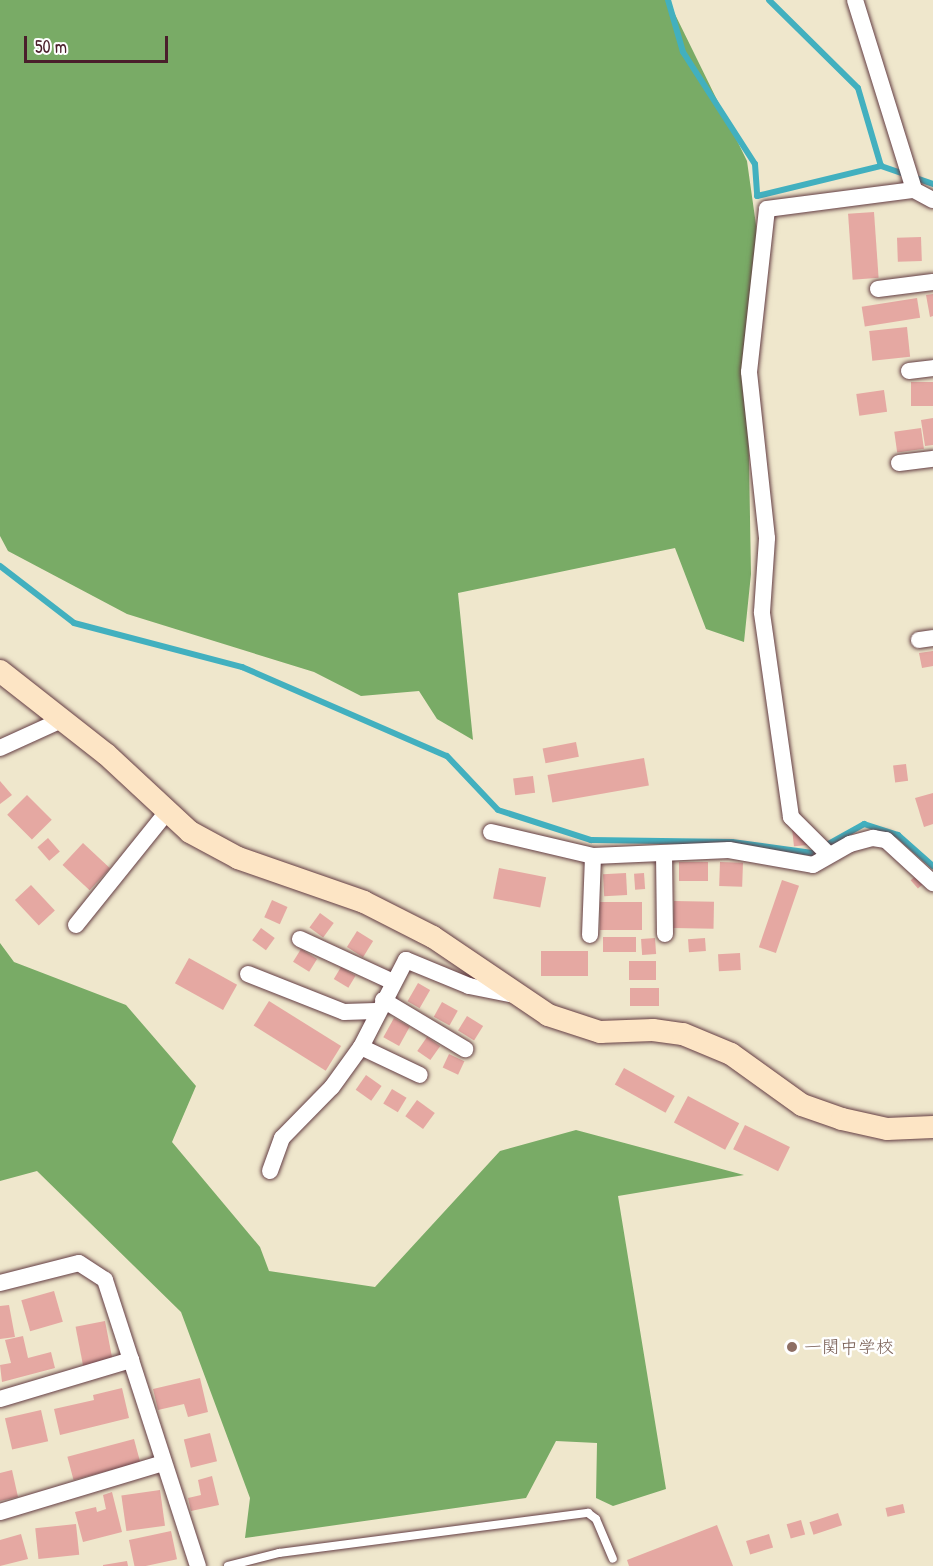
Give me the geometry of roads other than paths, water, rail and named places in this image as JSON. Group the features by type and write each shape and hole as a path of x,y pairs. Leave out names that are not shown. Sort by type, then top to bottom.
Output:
{"street":[{"path":"855,0 914,190"},
{"path":"829,855 790,817 762,612 767,538 749,372 766,209 914,190 933,200"},
{"path":"878,289 933,282"},
{"path":"909,371 933,368"},
{"path":"899,462 933,459"},
{"path":"0,671 63,720 190,832 238,858 364,902 433,937 548,1015 600,1032 654,1030 683,1034 731,1054 802,1105 842,1119 887,1129 933,1127"},
{"path":"0,748 63,720"},
{"path":"76,925 167,812"},
{"path":"491,832 593,856 729,850 813,865 829,855 873,838 886,840 933,884"},
{"path":"664,853 665,934"},
{"path":"590,935 593,856"},
{"path":"300,939 393,982"},
{"path":"270,1171 282,1138 332,1087 361,1047 380,1006 406,960 469,986 520,997"},
{"path":"248,974 344,1012 380,1006 465,1049"},
{"path":"361,1047 420,1075"},
{"path":"0,1283 79,1263 105,1280 198,1566"},
{"path":"0,1399 131,1360"},
{"path":"0,1512 163,1463"}],"lane":[{"path":"228,1566 279,1553 588,1513 596,1519 613,1559"}],"waterway":[{"path":"668,0 683,52 755,164 757,196 881,166"},
{"path":"769,0 858,88 881,166 933,184"},
{"path":"0,566 74,623 242,667 447,756 498,810 591,840 732,842 812,853 864,824 898,835 933,866"}],"place":[{"name":"一関中学校","path":"792,1347"}]}
